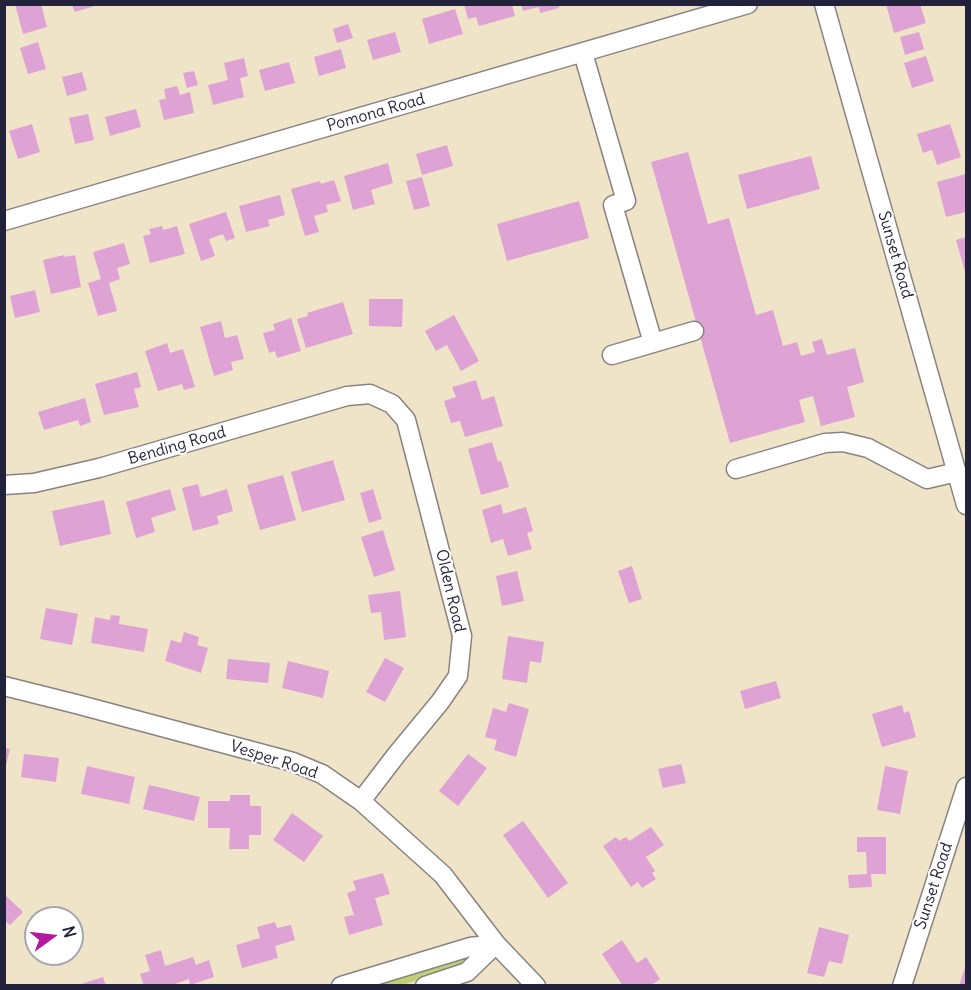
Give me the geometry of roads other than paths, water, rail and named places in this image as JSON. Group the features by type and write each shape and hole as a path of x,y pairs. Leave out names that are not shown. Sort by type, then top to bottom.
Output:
{"street":[{"name":"Pomona Road","path":"4,221 748,4"},
{"name":"Sunset Road","path":"824,4 966,505"},
{"path":"583,53 626,201 613,205 653,343"},
{"path":"612,355 694,331"},
{"name":"Olden Road","path":"347,396 370,394 392,404 406,420 462,636 458,676 361,801"},
{"name":"Bending Road","path":"4,485 34,483 99,468 347,396"},
{"path":"736,469 825,443 843,442 868,448 927,480 957,472"},
{"name":"Vesper Road","path":"4,686 293,762 322,774 361,801 443,875 496,944 536,986"},
{"name":"Sunset Road","path":"902,986 966,787"},
{"path":"341,986 470,947 496,944"},
{"path":"425,986 467,972 496,944"}]}
